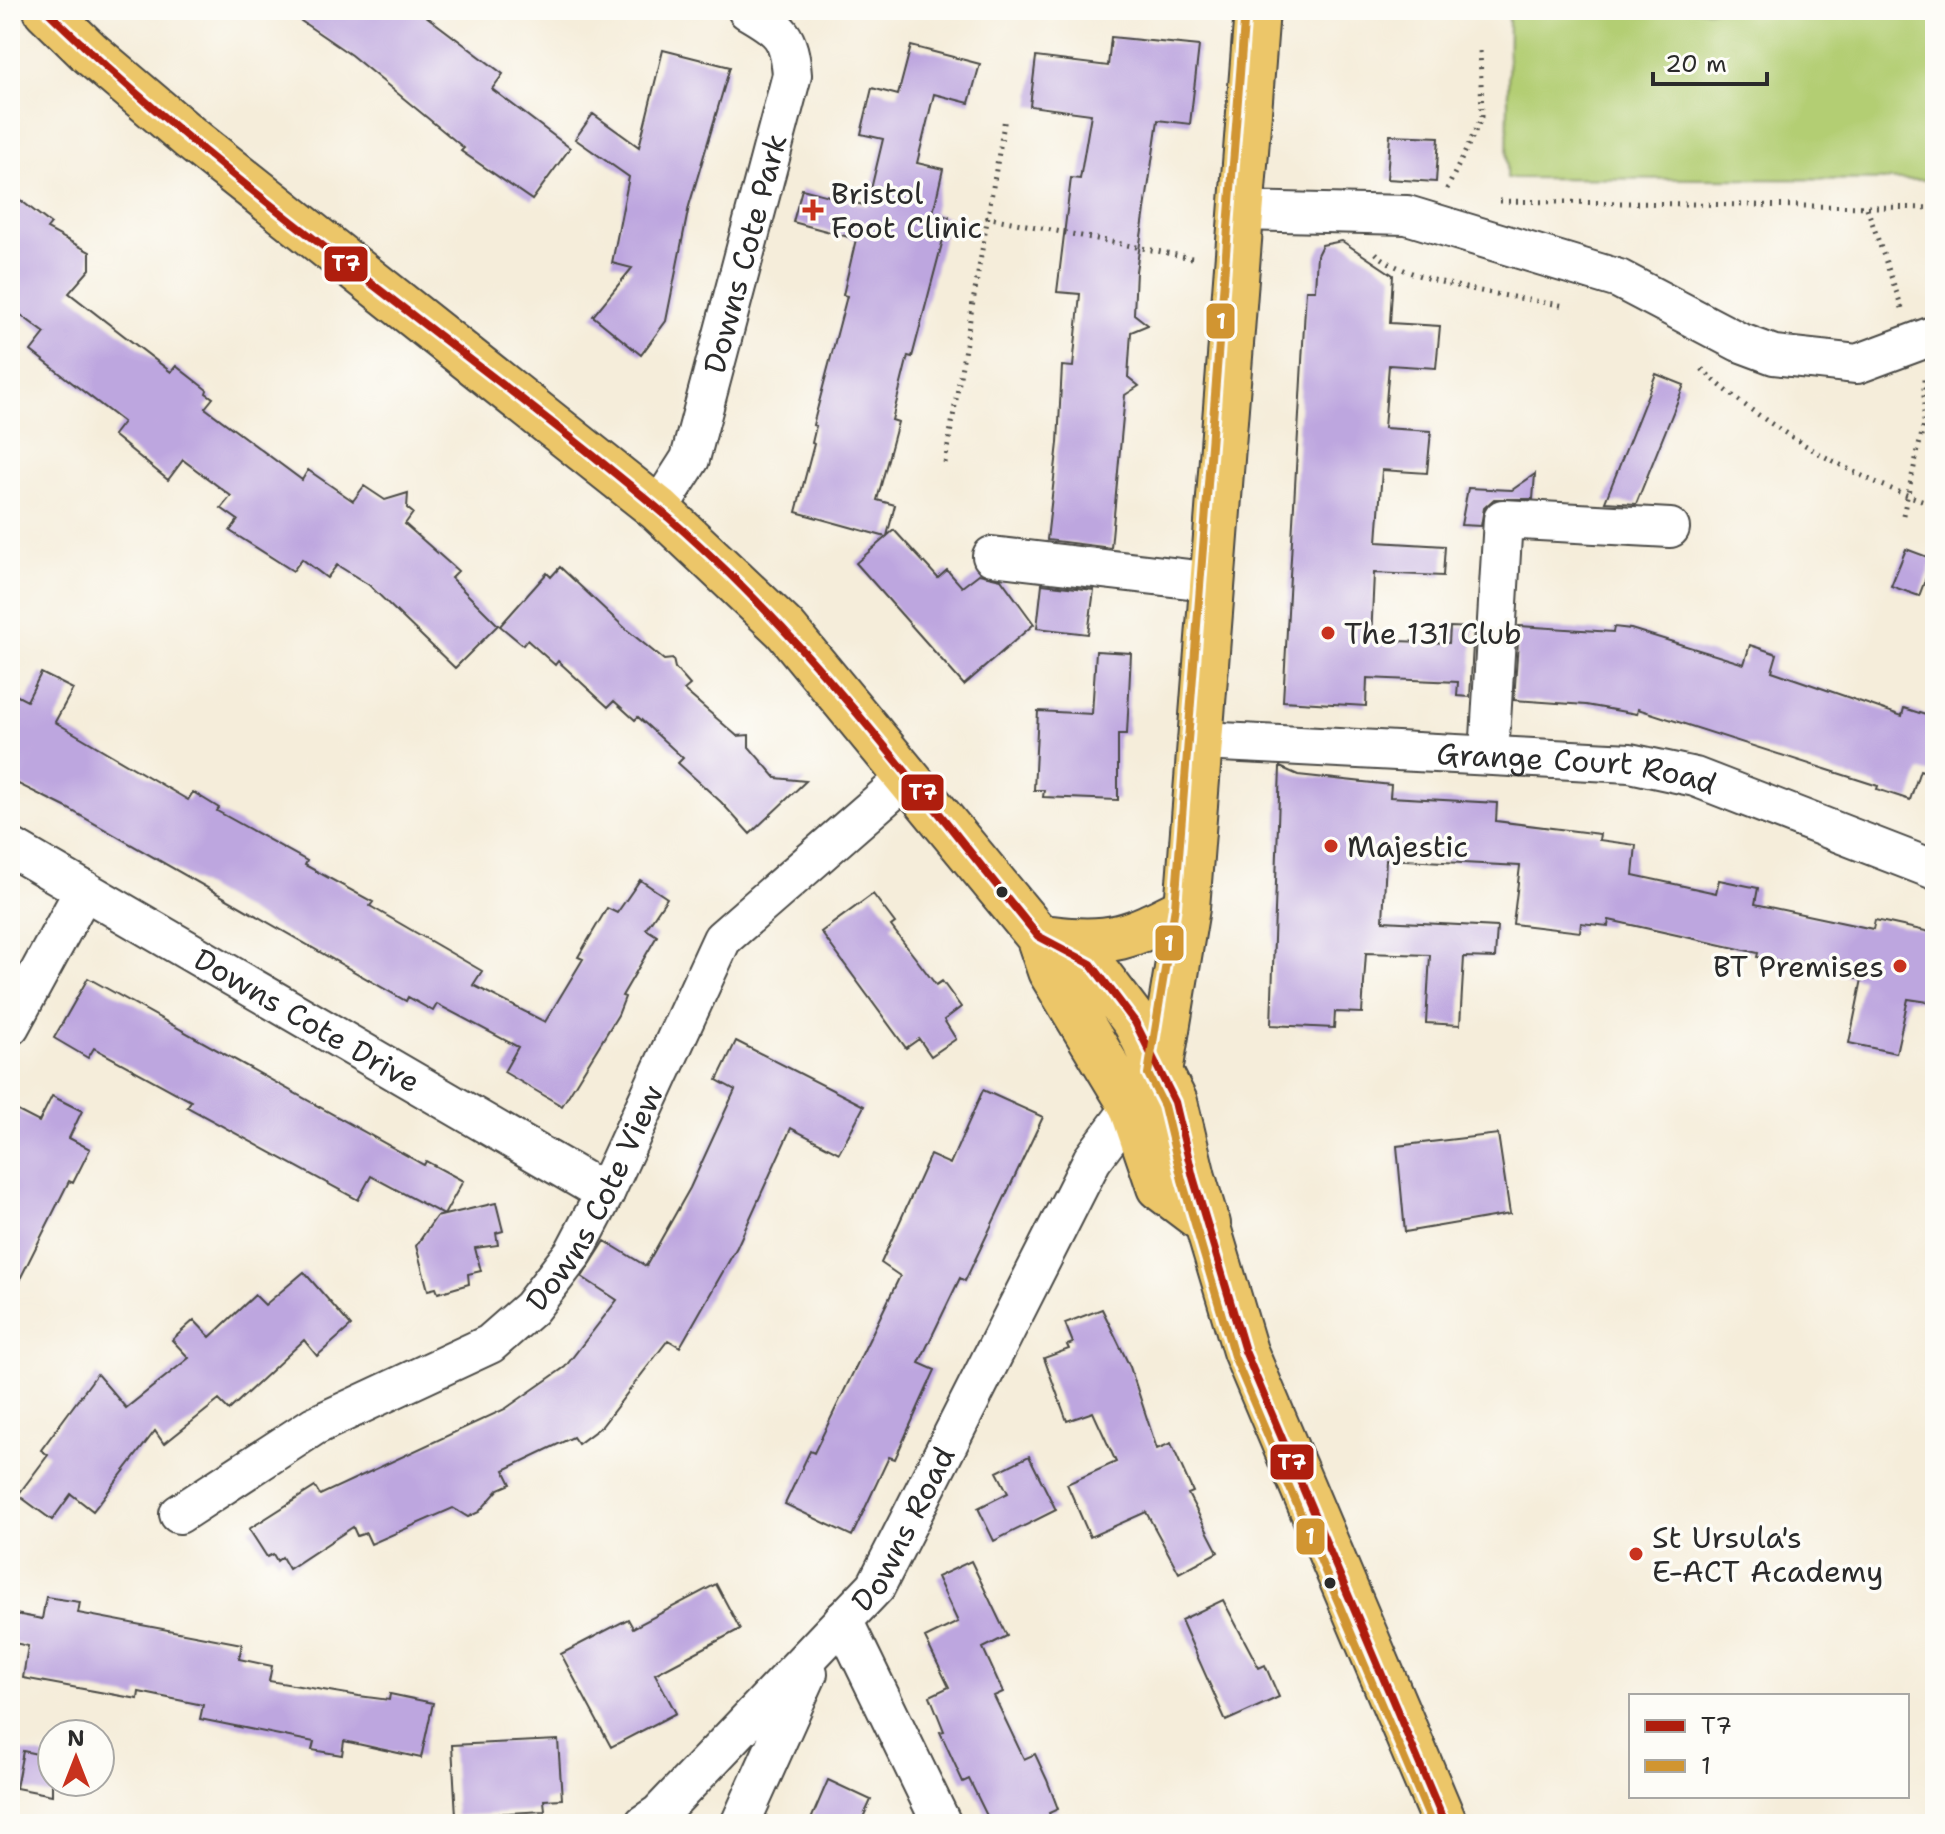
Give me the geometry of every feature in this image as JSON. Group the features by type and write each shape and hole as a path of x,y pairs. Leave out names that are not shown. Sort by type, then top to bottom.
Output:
{"main road":[{"path":"46,10 89,52 189,137 658,509 785,629 1038,936 1050,971 1131,1105 1159,1187 1208,1224"},
{"path":"1160,1072 1187,908 1215,582 1257,10"},
{"path":"1038,936 1089,943 1126,938 1187,908"},
{"path":"1038,936 1091,964 1135,1022 1175,1102 1245,1351 1445,1824"}],"street":[{"name":"Downs Cote Park","path":"658,509 690,459 792,75 790,50 779,29 747,10"},
{"path":"1240,211 1407,215 1619,279 1739,342 1774,355 1857,364 1935,335"},
{"path":"1489,755 1503,519 1670,528"},
{"path":"992,556 1215,582"},
{"name":"Grange Court Road","path":"1202,741 1630,763 1695,777 1935,870"},
{"name":"Downs Cote View","path":"179,1514 314,1426 490,1344 531,1308 574,1252 605,1193 722,939 909,776"},
{"name":"Downs Cote Drive","path":"10,847 605,1193"},
{"path":"10,1026 84,890"},
{"name":"Downs Road","path":"942,1824 843,1620 876,1586 1092,1160 1131,1105 1160,1072"},
{"path":"644,1824 659,1814 818,1650 843,1620"},
{"path":"740,1824 818,1650"}],"path":[{"path":"1433,223 1440,200 1453,181 1482,117 1480,48"},
{"path":"945,463 1005,118"},
{"path":"1487,201 1935,208"},
{"path":"1336,215 1384,262 1451,284 1567,306"},
{"path":"986,217 1236,267"},
{"path":"1700,367 1804,444 1906,496 1935,504"}],"green space":[{"path":"1509,10 1935,10 1935,180 1507,178"}],"building":[{"path":"285,10 418,10 503,74 492,89 570,148 532,200 461,151 464,148 351,55"},
{"path":"1111,37 1199,46 1190,124 1158,120 1136,271 1134,314 1148,325 1131,332 1128,377 1139,386 1125,395 1111,548 1047,540 1058,443 1062,366 1073,367 1080,294 1057,292 1071,178 1080,179 1091,114 1030,106 1036,57 1108,66"},
{"path":"911,46 980,64 969,103 934,94 917,163 943,169 933,213 949,217 912,357 908,356 892,420 898,422 877,500 895,505 887,536 894,530 938,578 947,570 962,587 979,574 1001,579 1034,624 964,685 856,563 886,537 796,512 814,444 816,426 813,425 847,296 843,295 856,239 793,222 802,189 867,206 883,139 861,134 872,88 898,95"},
{"path":"663,50 730,67 689,206 666,321 641,355 593,316 632,268 612,263 629,177 575,139 593,114 639,147"},
{"path":"1390,135 1439,137 1436,182 1387,179"},
{"path":"10,192 51,224 47,229 90,252 90,269 69,293 171,372 176,366 207,390 206,393 213,398 205,408 302,480 308,470 353,501 364,486 385,500 408,493 407,508 413,513 405,524 458,571 451,578 498,625 455,668 369,585 337,565 327,578 302,559 293,571 230,531 238,520 221,508 231,496 183,460 168,480 113,435 123,422 31,351 45,333 10,307"},
{"path":"1342,241 1393,275 1390,323 1440,326 1436,368 1389,365 1384,428 1431,431 1427,473 1382,470 1377,542 1445,546 1443,576 1374,573 1371,640 1449,643 1450,627 1474,628 1470,697 1457,696 1458,682 1367,678 1366,706 1283,701 1306,290 1315,290 1317,255 1322,245"},
{"path":"1656,374 1684,385 1636,504 1605,502"},
{"path":"1535,474 1533,499 1494,499 1484,508 1481,526 1461,525 1468,488 1512,490"},
{"path":"1906,549 1933,559 1919,596 1891,586"},
{"path":"560,567 627,630 664,660 673,659 675,668 690,685 684,690 737,736 749,735 749,747 776,778 806,781 750,834 721,802 678,763 683,758 638,717 635,720 614,701 608,707 558,661 555,665 527,640 523,645 500,626 547,573 551,577"},
{"path":"1042,584 1094,590 1088,634 1037,628"},
{"path":"1519,626 1613,632 1614,627 1631,629 1744,664 1750,645 1777,654 1772,671 1902,716 1904,708 1935,718 1935,775 1920,770 1910,800 1877,789 1878,786 1638,709 1637,714 1586,705 1514,700"},
{"path":"1096,651 1131,653 1127,734 1118,734 1118,800 1043,797 1044,790 1034,790 1038,711 1092,714"},
{"path":"41,673 73,689 55,722 188,800 193,792 219,808 217,811 307,861 305,865 373,902 370,906 482,971 473,985 545,1022 583,959 578,957 607,908 617,913 640,880 667,898 646,929 657,936 622,996 625,997 618,1015 562,1106 504,1072 518,1047 437,1004 433,1011 408,997 406,1001 67,808 10,780 10,692 27,701"},
{"path":"1280,767 1298,775 1391,785 1390,797 1497,803 1496,821 1600,834 1599,840 1636,845 1633,875 1716,893 1719,880 1758,888 1755,904 1873,929 1875,920 1935,933 1935,1003 1908,999 1896,1053 1849,1043 1862,979 1757,957 1758,953 1609,920 1608,926 1581,923 1580,932 1513,924 1520,866 1386,859 1383,921 1497,927 1495,958 1464,957 1460,1025 1426,1023 1430,955 1366,953 1362,1013 1335,1012 1334,1028 1271,1025"},
{"path":"873,894 895,923 891,926 936,985 942,981 961,1007 944,1020 956,1039 931,1056 919,1039 906,1048 821,932"},
{"path":"88,978 424,1165 426,1161 463,1181 444,1215 371,1176 358,1200 187,1107 191,1101 94,1048 88,1058 54,1038"},
{"path":"736,1041 864,1106 839,1153 791,1128 737,1247 680,1347 668,1340 602,1426 578,1444 573,1437 504,1470 511,1484 499,1489 479,1512 468,1517 453,1508 371,1544 366,1533 357,1536 353,1527 289,1569 282,1557 277,1561 273,1554 267,1557 249,1529 315,1487 320,1495 505,1409 565,1367 617,1300 582,1277 605,1241 646,1266 690,1188 735,1090 717,1080"},
{"path":"983,1090 1043,1117 965,1281 960,1278 919,1363 935,1370 895,1459 889,1457 852,1536 785,1504 810,1451 814,1453 900,1276 881,1263 930,1155 950,1164"},
{"path":"52,1096 82,1111 69,1138 90,1149 73,1183 69,1181 10,1299 10,1107 39,1122"},
{"path":"1498,1134 1510,1214 1405,1232 1397,1146"},
{"path":"496,1203 503,1231 496,1233 498,1245 475,1248 481,1271 468,1274 469,1284 438,1293 436,1288 428,1290 416,1246 436,1217"},
{"path":"304,1272 351,1326 317,1356 304,1340 229,1410 219,1400 164,1444 155,1431 93,1511 71,1494 52,1520 18,1495 48,1455 41,1450 97,1374 126,1408 189,1358 172,1340 194,1320 210,1337 255,1295 265,1305"},
{"path":"1102,1309 1130,1367 1157,1449 1171,1443 1193,1492 1188,1494 1218,1552 1179,1573 1146,1512 1090,1537 1067,1484 1116,1462 1093,1412 1067,1421 1044,1358 1069,1349 1067,1345 1073,1343 1065,1323"},
{"path":"1029,1456 1056,1510 994,1541 978,1508 1008,1493 997,1472"},
{"path":"971,1561 1007,1636 983,1648 1003,1692 994,1696 1024,1759 1035,1754 1058,1809 1049,1813 1054,1824 991,1824 969,1779 963,1782 940,1732 944,1731 930,1696 949,1687 925,1638 958,1622 937,1577"},
{"path":"716,1584 740,1629 655,1674 676,1713 611,1747 561,1654 628,1619 633,1628"},
{"path":"46,1597 80,1602 78,1613 242,1644 239,1659 272,1666 269,1681 389,1700 390,1694 433,1703 421,1758 344,1741 342,1755 312,1750 314,1742 200,1719 203,1705 139,1692 138,1699 23,1678 28,1646 10,1642 10,1613 42,1619"},
{"path":"1223,1600 1259,1668 1265,1665 1279,1697 1226,1721 1181,1620"},
{"path":"558,1740 562,1799 544,1800 545,1811 456,1816 452,1745"},
{"path":"23,1751 36,1754 36,1792 16,1788"},
{"path":"828,1780 871,1800 860,1824 809,1824"}],"transit line":[{"name":"T7","path":"46,10 192,141 580,445 710,555 761,605 857,712 1038,936 1091,964 1135,1022 1175,1102 1193,1177 1245,1351 1445,1824"},
{"name":"1","path":"1245,10 1175,907 1148,1074 1164,1106 1182,1180 1234,1356 1432,1824"}],"place":[{"name":"Bristol Foot Clinic","path":"813,210"},
{"name":"The 131 Club","path":"1328,633"},
{"name":"Majestic","path":"1331,846"},
{"name":"BT Premises","path":"1900,966"},
{"name":"St Ursula's E-ACT Academy","path":"1636,1554"}]}
